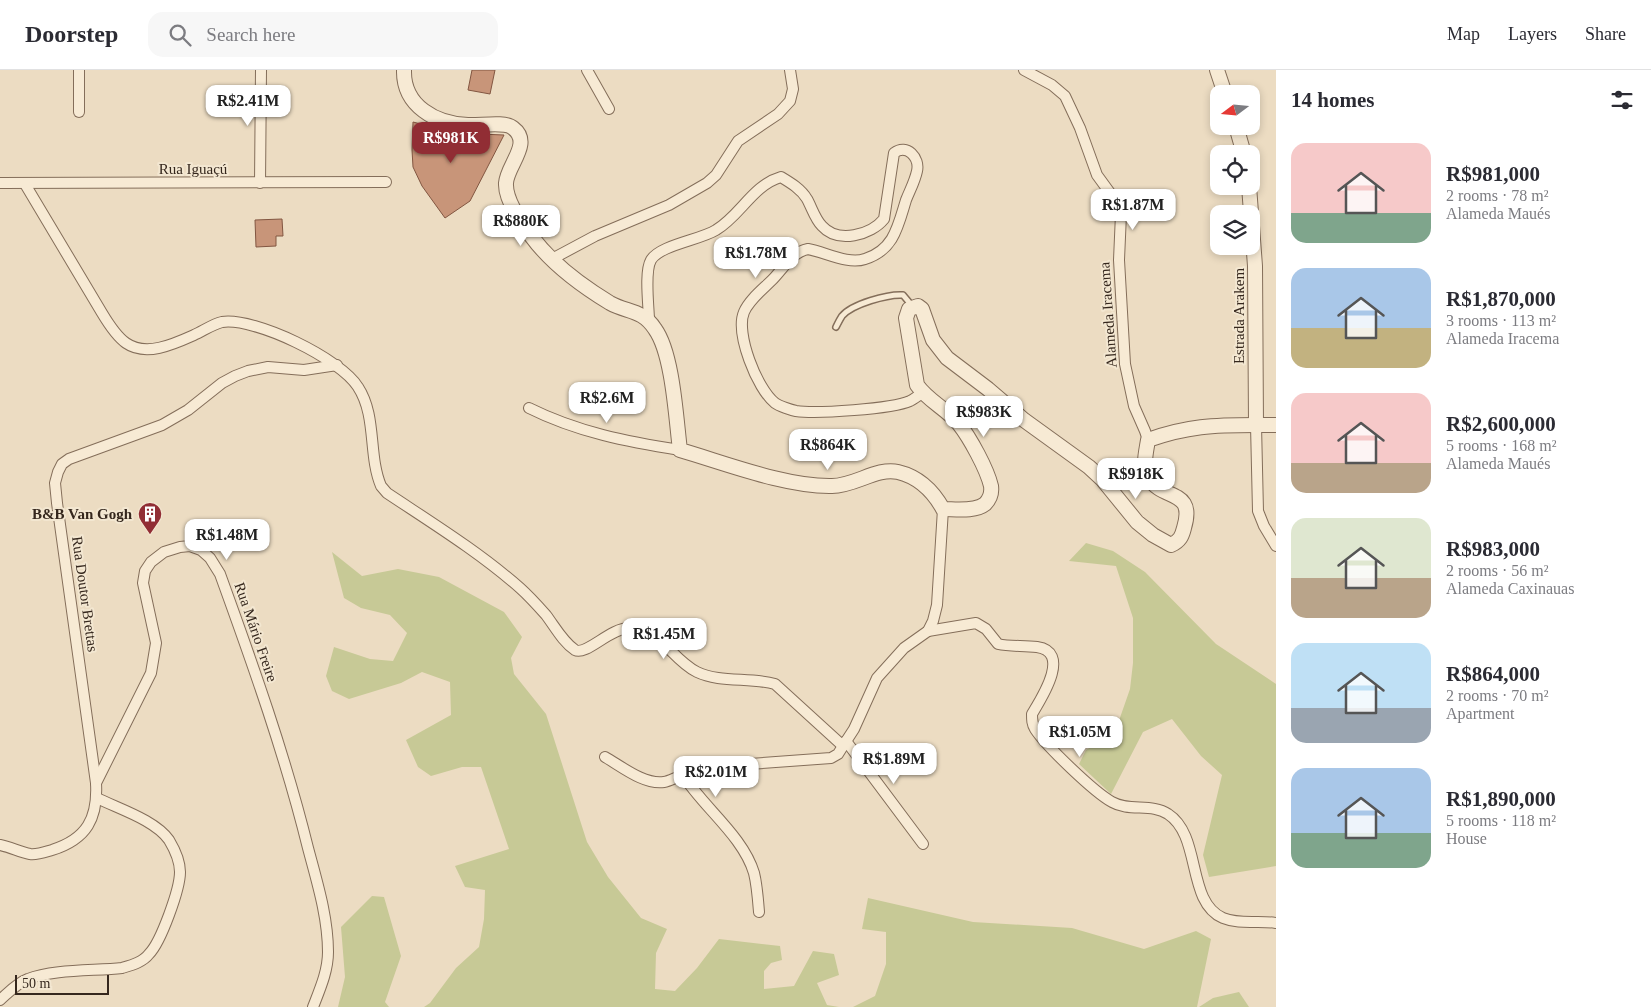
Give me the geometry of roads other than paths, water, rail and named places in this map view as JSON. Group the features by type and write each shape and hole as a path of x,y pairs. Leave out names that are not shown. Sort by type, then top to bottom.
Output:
{"street":[{"path":"79,70 79,112"},
{"path":"260,184 261,70"},
{"path":"404,70 408,89 414,102 427,115 445,122 460,124 508,125 518,132 520,140 519,150 506,183 510,200 532,237 552,259 612,304 634,311 649,321 656,330 666,354 680,450"},
{"path":"587,70 609,110"},
{"path":"552,259 595,236 669,205 707,183 716,175 738,141 778,114 790,101 793,89 790,70"},
{"name":"Alameda Iracema","path":"1024,70 1052,85 1065,96 1080,128 1097,175 1113,197 1121,214 1119,260 1125,364 1134,406 1148,440"},
{"path":"1217,70 1222,85"},
{"path":"649,321 648,268 654,256 677,244 717,230 765,184 781,177 790,182 806,198 822,227 845,235 858,235 868,232 878,226 884,219 894,153 902,149 909,151 915,157 917,171 897,230 885,249 862,260 849,260 808,249 802,250 791,258 744,312 742,328 749,359 760,384 775,403 796,411 888,406 909,402 922,393"},
{"name":"Rua Iguaçú","path":"0,184 386,182"},
{"path":"25,184 102,314 113,330 126,343 142,349 158,348 195,335 221,322 243,323 272,331 337,365 352,379 364,397 381,486 387,493 494,566 540,608 564,640 575,650 580,652 586,650 618,629 644,629 664,643 695,671 708,676 764,681 775,684 844,744 923,844"},
{"name":"Estrada Arakem","path":"1250,195 1255,266 1256,425"},
{"path":"943,509 978,507 984,504 990,497 991,487 985,471 959,423 922,393 917,385 906,318 907,313 918,308 933,340 947,358 988,389 1024,420 1089,466 1137,522 1153,535 1171,545 1182,537 1188,516 1187,507 1178,498 1150,480 1145,467 1148,440 1197,426 1276,425"},
{"name":"Rua Doutor Brettas","path":"96,783 57,503 55,484 62,464 81,454 162,425 188,410 222,384 248,371 268,368 310,369 337,365"},
{"path":"530,408 564,423 618,440 680,450 773,477 814,485 852,484 887,471 909,476 932,491 943,509 937,605 928,631"},
{"path":"1256,425 1258,511 1264,526 1276,546"},
{"name":"Rua Mário Freire","path":"96,783 152,673 156,643 143,583 145,571 157,556 172,549 190,546 201,550 210,558 220,574 282,752 296,798 321,900 328,951 324,975 313,1007"},
{"path":"605,757 632,773 657,782 666,782 695,769 708,767 831,758 838,754 854,729 877,678 904,648 928,631 976,623 986,629 998,644 1016,647 1037,647 1045,649 1050,655 1054,665 1053,671 1043,697 1032,714 1032,721 1048,745 1113,803 1134,808 1158,809 1176,820 1189,845 1197,880 1204,898 1213,912 1232,921 1276,923"},
{"path":"682,775 741,848 754,874 759,912"},
{"path":"0,845 30,854 44,852 77,840 89,824 97,798 96,783"},
{"path":"0,1000 27,979 44,974 130,966 149,955 156,945 173,901 180,874 179,859 169,840 156,827 97,798"}],"lane":[{"path":"836,327 842,315 852,308 884,296 903,296 918,308"}],"place":[{"name":"B&B Van Gogh","path":"150,535"}]}
